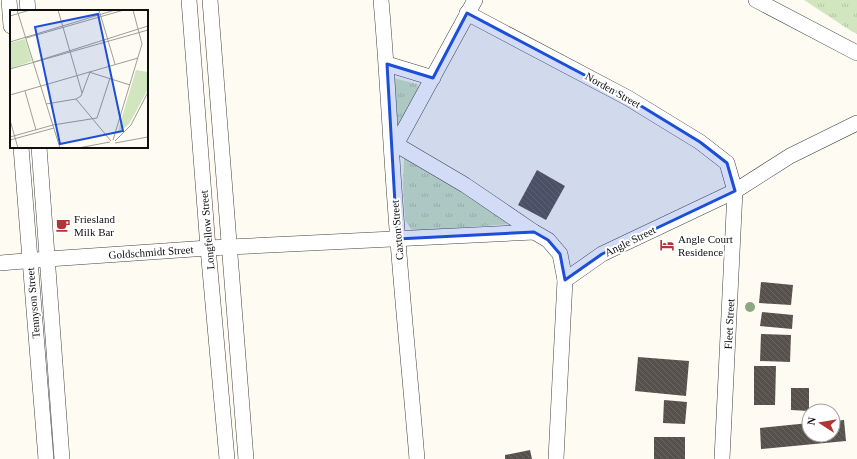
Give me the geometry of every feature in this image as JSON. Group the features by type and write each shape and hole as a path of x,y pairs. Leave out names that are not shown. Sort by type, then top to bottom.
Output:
{"street":[{"path":"9,0 10,13"},
{"path":"27,0 28,10"},
{"name":"Longfellow Street","path":"189,0 208,248 227,459"},
{"name":"Longfellow Street","path":"210,0 246,459"},
{"name":"Caxton Street","path":"381,0 394,149 397,239 418,459"},
{"path":"756,0 857,53"},
{"path":"471,6 394,149 465,185 548,240 560,254 565,280 556,459"},
{"name":"Norden Street","path":"471,6 700,142 726,163 735,191"},
{"path":"387,64 433,78"},
{"name":"Angle Street","path":"565,280 602,254 735,191 790,156 857,123"},
{"name":"Tennyson Street","path":"21,148 46,459"},
{"name":"Tennyson Street","path":"39,148 62,459"},
{"name":"Fleet Street","path":"723,458 735,191"},
{"name":"Goldschmidt Street","path":"0,263 48,258 208,248 534,232"}],"highlighted area":[{"path":"467,13 628,98 700,142 727,163 735,191 602,254 565,280 560,254 548,240 534,232 397,239 387,64 433,78"}],"green space":[{"path":"804,0 857,0 857,34 851,31"},
{"path":"393,78 417,84 421,91 398,127"},
{"path":"404,158 513,221 510,224 412,231 405,220 403,186"}],"building":[{"path":"537,170 565,186 546,220 518,205"},
{"path":"761,282 793,285 791,305 759,303"},
{"path":"762,312 793,315 792,329 760,326"},
{"path":"761,334 791,335 790,362 760,361"},
{"path":"638,357 689,361 686,396 635,391"},
{"path":"754,366 776,366 775,405 754,405"},
{"path":"791,388 809,388 809,403 801,403 801,411 791,410"},
{"path":"664,400 687,402 685,424 663,423"},
{"path":"841,420 844,420 846,441 841,441"},
{"path":"801,424 801,443 825,443 761,449 760,428"},
{"path":"654,437 685,437 685,459 654,459"},
{"path":"530,450 532,459 505,459 505,455"}],"place":[{"name":"Friesland Milk Bar","path":"63,225"},
{"name":"Angle Court Residence","path":"667,245"}]}
